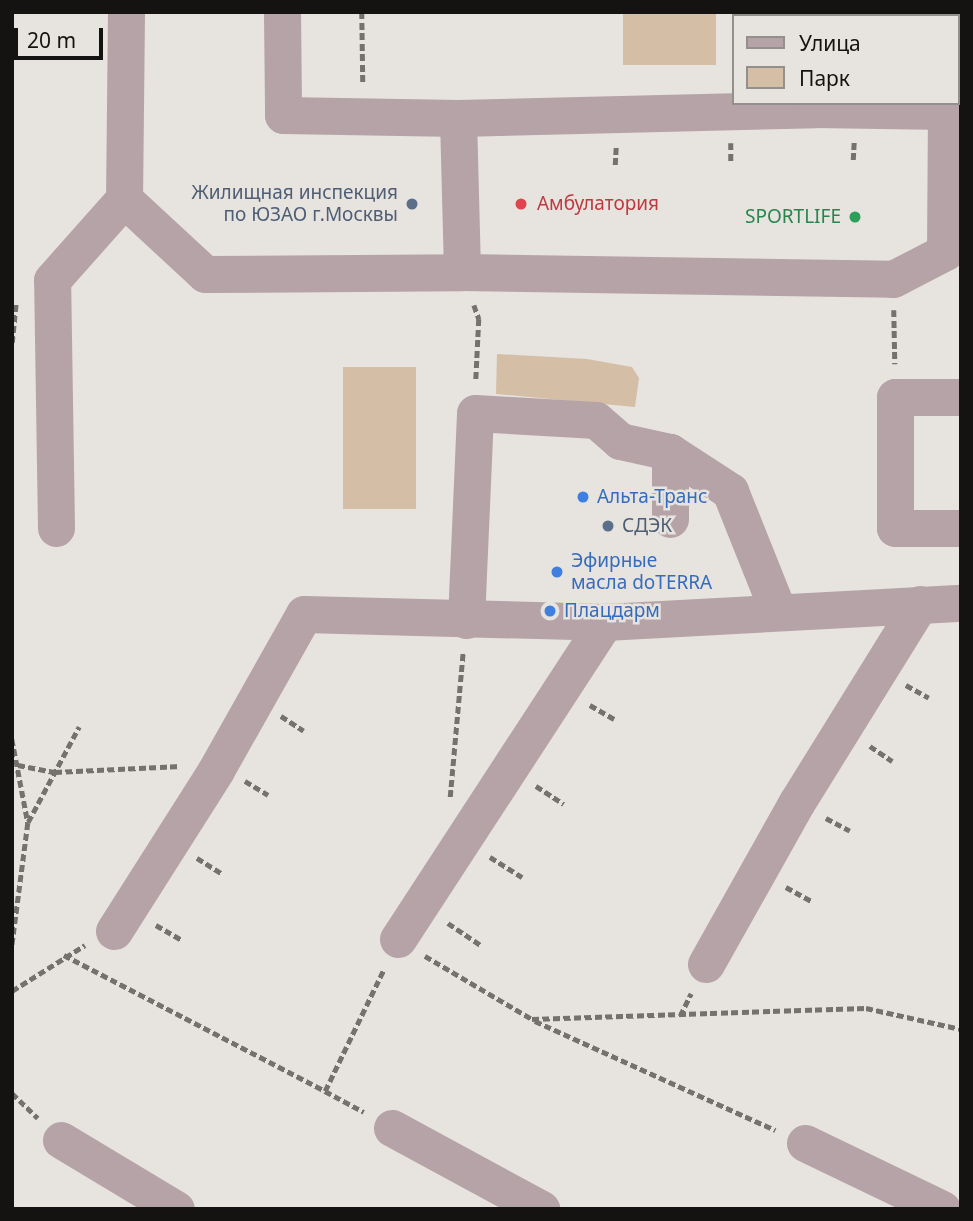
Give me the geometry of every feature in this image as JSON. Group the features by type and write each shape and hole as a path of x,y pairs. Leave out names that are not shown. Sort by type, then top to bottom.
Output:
{"lane":[{"path":"56,528 52,280 124,199 126,12"},
{"path":"124,199 205,274 461,272 893,279 945,252 953,111 815,106 457,118 283,115 282,12"},
{"path":"457,118 461,272"},
{"path":"961,397 895,397 895,528 961,528"},
{"path":"466,620 475,413 596,420 620,441 670,452 730,491 778,611"},
{"path":"670,452 670,519"},
{"path":"114,930 216,770 304,614 605,622 961,603"},
{"path":"706,964 797,802 920,604"},
{"path":"398,939 605,622"},
{"path":"392,1128 541,1209"},
{"path":"61,1140 176,1209"},
{"path":"805,1143 942,1209"}],"path":[{"path":"362,12 364,116"},
{"path":"461,272 479,319 475,413"},
{"path":"893,279 895,397"},
{"path":"449,812 466,620"},
{"path":"28,822 79,727"},
{"path":"12,738 28,822 12,946"},
{"path":"18,765 55,772 174,766"},
{"path":"421,904 482,946"},
{"path":"12,991 64,955 114,930"},
{"path":"325,1091 398,939 532,1019 805,1143"},
{"path":"64,955 392,1128"},
{"path":"532,1019 866,1009 961,1029"}],"green space":[{"path":"623,12 716,12 716,65 623,65"},
{"path":"497,354 587,359 632,367 639,378 635,407 496,394"},
{"path":"343,367 416,367 416,509 343,509"}],"place":[{"name":"Жилищная инспекция по ЮЗАО г.Москвы","path":"412,204"},
{"name":"Амбулатория","path":"521,204"},
{"name":"SPORTLIFE","path":"855,217"},
{"name":"Альта-Транс","path":"583,497"},
{"name":"СДЭК","path":"608,526"},
{"name":"Эфирные масла doTERRA","path":"557,572"},
{"name":"Плацдарм","path":"550,611"}]}
